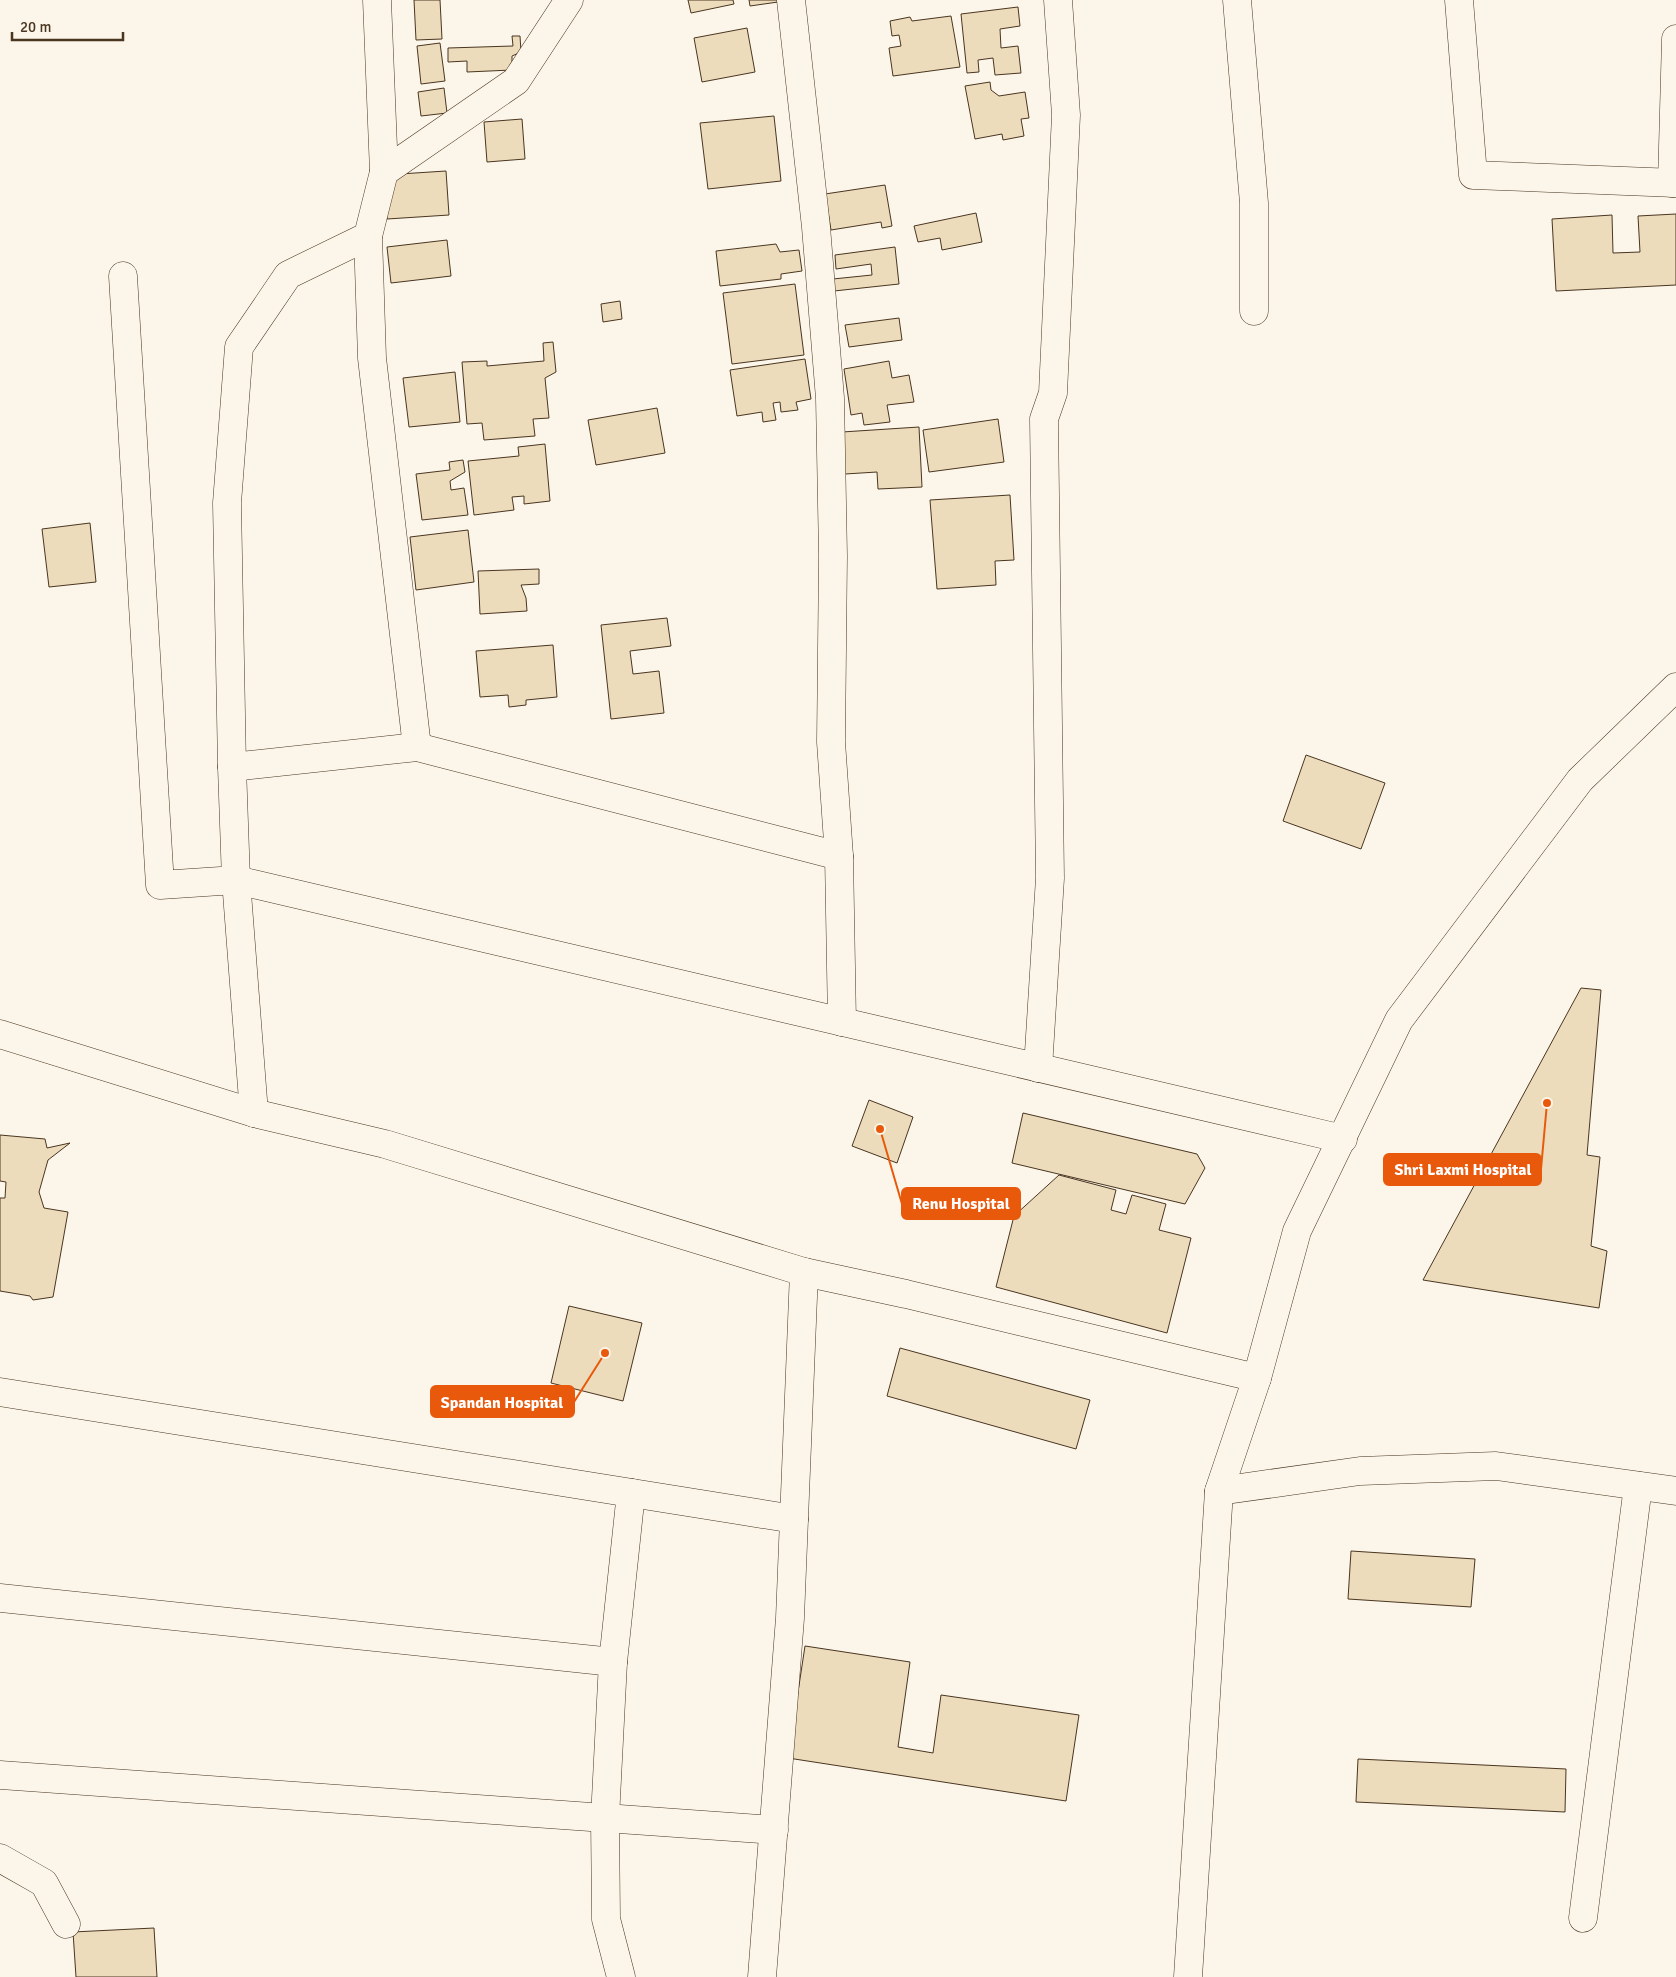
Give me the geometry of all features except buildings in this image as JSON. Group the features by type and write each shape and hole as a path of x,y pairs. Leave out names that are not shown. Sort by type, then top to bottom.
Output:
{"main road":[{"path":"377,0 384,172 368,236 372,358 417,747"},
{"path":"384,172 516,81 569,0"},
{"path":"791,0 816,228 830,398 833,556 831,742 838,856 842,1022"},
{"path":"1038,1068 1050,878 1044,419 1053,393 1066,115 1058,0"},
{"path":"1237,0 1254,203 1254,311"},
{"path":"1459,0 1473,175 1674,183 1676,39"},
{"path":"254,1113 236,880 232,768 227,503 239,347 288,275 368,236"},
{"path":"124,276 160,885 236,880 1342,1138"},
{"path":"1188,1977 1220,1492 1257,1378 1297,1231 1400,1020 1580,780 1676,687"},
{"path":"232,768 417,747 838,856"},
{"path":"0,1034 254,1113 385,1144 804,1272 906,1294 1257,1378"},
{"path":"762,1977 790,1618 804,1272"},
{"path":"0,1392 794,1520"},
{"path":"1220,1492 1360,1471 1496,1466 1676,1491"},
{"path":"1583,1918 1638,1486"},
{"path":"620,1977 606,1919 605,1818 613,1662 631,1494"},
{"path":"0,1598 613,1662"},
{"path":"0,1775 774,1830"},
{"path":"0,1858 44,1883 66,1924"}],"place":[{"name":"Shri Laxmi Hospital","path":"1547,1103"},
{"name":"Renu Hospital","path":"880,1129"},
{"name":"Spandan Hospital","path":"605,1353"}]}
